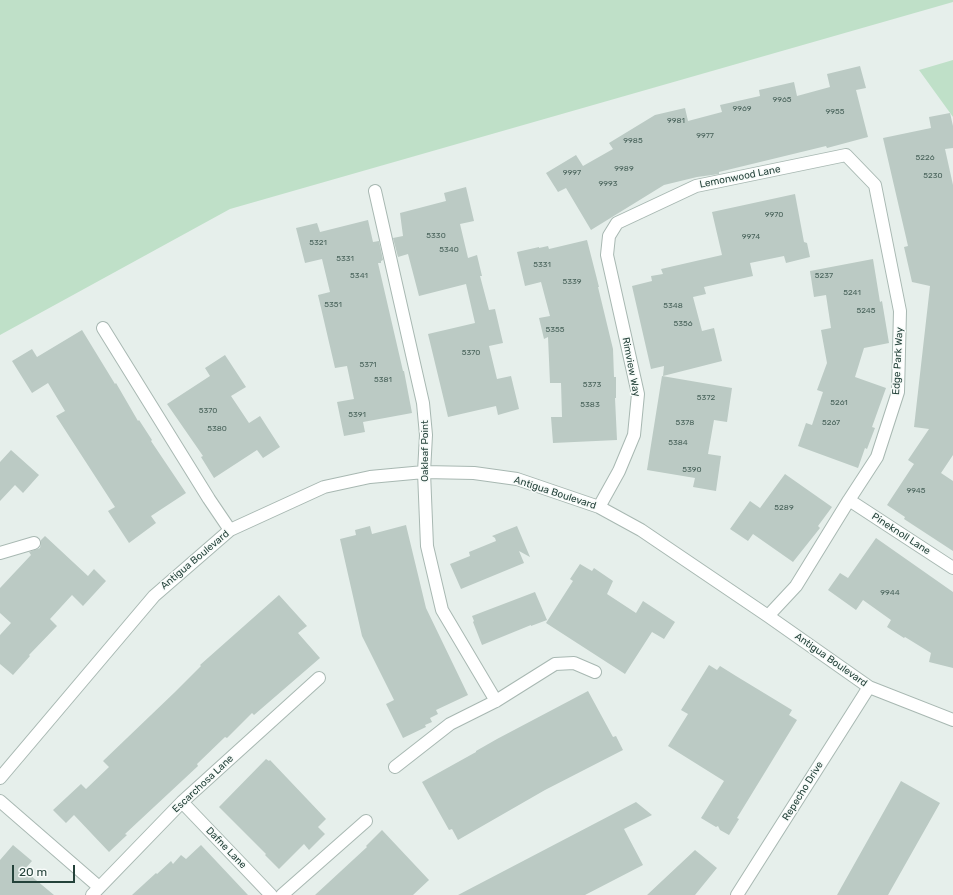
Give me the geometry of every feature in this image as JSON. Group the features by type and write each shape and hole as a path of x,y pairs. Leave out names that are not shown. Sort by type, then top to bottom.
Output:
{"street":[{"name":"Lemonwood Lane","path":"617,223 696,186 846,155"},
{"name":"Edge Park Way","path":"768,616 796,586 877,457 898,392 900,311 875,185 846,155"},
{"name":"Oakleaf Point","path":"375,191 423,403 426,435 424,472 427,546 442,610 496,701"},
{"name":"Rimview Way","path":"599,507 619,471 634,435 638,394 607,255 608,236 617,223"},
{"path":"103,328 230,530"},
{"name":"Antigua Boulevard","path":"0,778 154,596 230,530 324,487 370,477 424,472 474,473 517,480 599,507 642,530 869,687 953,720"},
{"name":"Pineknoll Lane","path":"849,500 953,568"},
{"path":"0,553 34,543"},
{"path":"396,767 450,724 496,701 555,664 574,663 595,672"},
{"name":"Escarchosa Lane","path":"96,891 182,802 319,678"},
{"name":"Repecho Drive","path":"737,895 869,687"},
{"path":"0,801 96,891"},
{"name":"Dafne Lane","path":"182,802 271,895"},
{"path":"282,895 366,821"}],"green space":[{"path":"0,0 953,0 953,2 230,209 0,335"},
{"path":"953,60 953,117 919,70"}],"building":[{"path":"860,66 866,88 856,90 868,137 827,148 826,146 719,172 719,174 697,177 664,185 591,230 566,188 558,192 546,173 576,155 583,166 613,149 609,143 655,115 685,108 688,121 722,112 720,105 760,96 759,90 794,82 797,96 830,87 827,74"},
{"path":"950,113 953,126 953,148 945,149 953,185 953,455 941,473 953,481 953,551 904,519 905,517 887,505 914,464 908,460 929,429 914,427 930,286 912,282 904,247 908,246 883,138 931,128 929,117"},
{"path":"466,187 474,221 460,224 468,258 477,255 482,276 480,276 489,310 495,309 503,343 489,346 497,379 511,376 519,409 498,415 496,406 448,417 428,334 475,323 466,284 419,296 408,254 398,257 393,238 403,236 400,213 446,201 444,193"},
{"path":"795,194 804,242 807,243 810,257 786,263 784,256 750,263 753,276 704,287 706,294 693,297 702,331 714,328 722,361 663,376 664,366 651,369 632,286 652,281 651,276 663,274 661,269 722,255 712,212"},
{"path":"368,220 373,242 379,241 383,260 381,263 378,263 404,371 412,413 363,422 365,432 344,436 337,402 354,399 347,366 335,368 318,295 330,292 322,259 305,263 296,228 317,223 320,232"},
{"path":"587,240 613,349 614,377 616,377 615,398 617,440 553,443 551,417 562,417 561,383 550,383 548,337 544,339 539,318 550,316 541,282 525,286 517,252 548,246 549,249"},
{"path":"873,259 889,343 864,348 855,377 886,388 872,427 875,428 867,449 865,448 858,468 798,446 806,423 812,425 823,392 817,390 827,363 821,330 831,328 826,295 814,297 810,271"},
{"path":"82,330 138,421 139,420 152,440 151,441 186,493 151,516 156,523 129,543 108,511 115,507 56,416 65,411 48,383 32,393 12,361 32,349 37,357"},
{"path":"225,355 246,387 231,396 249,423 260,416 280,447 263,458 257,450 214,478 201,457 203,456 167,404 210,376 205,368"},
{"path":"662,376 732,388 727,422 714,420 708,454 721,456 716,491 693,487 695,478 647,470"},
{"path":"11,450 39,475 23,493 15,485 0,501 0,462"},
{"path":"785,474 832,507 818,526 820,528 793,562 753,534 748,541 730,529 750,501 760,508"},
{"path":"406,525 426,608 468,695 436,710 438,714 430,718 432,722 425,725 426,727 403,738 386,704 394,700 362,636 340,539 356,535 355,530 370,526 372,534"},
{"path":"517,526 530,557 519,551 524,563 461,589 450,564 470,556 469,552 496,541 492,536"},
{"path":"45,536 88,576 94,569 106,581 83,606 72,595 50,619 57,626 29,655 30,656 13,675 0,664 0,635 11,623 0,613 0,588 31,555 29,552 40,548 41,540"},
{"path":"876,538 953,592 953,668 929,662 931,653 887,627 891,620 863,600 856,610 828,590 840,573 848,578"},
{"path":"580,564 592,571 594,568 613,581 607,594 636,613 643,601 675,622 664,639 652,632 625,674 546,623 573,581 570,579"},
{"path":"535,592 547,620 482,645 472,616"},
{"path":"279,595 307,626 298,633 320,658 254,715 252,713 227,738 225,737 197,764 198,766 125,834 127,835 109,852 74,815 66,823 53,810 81,784 86,789 109,767 103,761 175,692 201,666 200,665"},
{"path":"709,665 717,670 720,666 792,710 789,715 797,720 737,818 739,819 729,835 720,830 718,826 716,827 701,818 724,781 668,746 688,714 681,710"},
{"path":"588,691 613,737 616,736 623,750 545,790 458,840 452,829 449,830 422,782 497,739"},
{"path":"266,759 269,761 270,760 326,819 318,827 325,834 309,850 304,844 279,869 219,807"},
{"path":"901,781 940,803 888,895 837,895"},
{"path":"636,802 652,815 624,829 643,865 585,895 458,895"},
{"path":"382,830 429,880 413,895 315,895 367,847 366,846"},
{"path":"13,845 32,861 24,870 54,895 0,895 0,860"},
{"path":"201,845 248,895 132,895 171,861 173,864 181,855 186,859"},
{"path":"695,850 717,868 695,895 647,895"}]}
